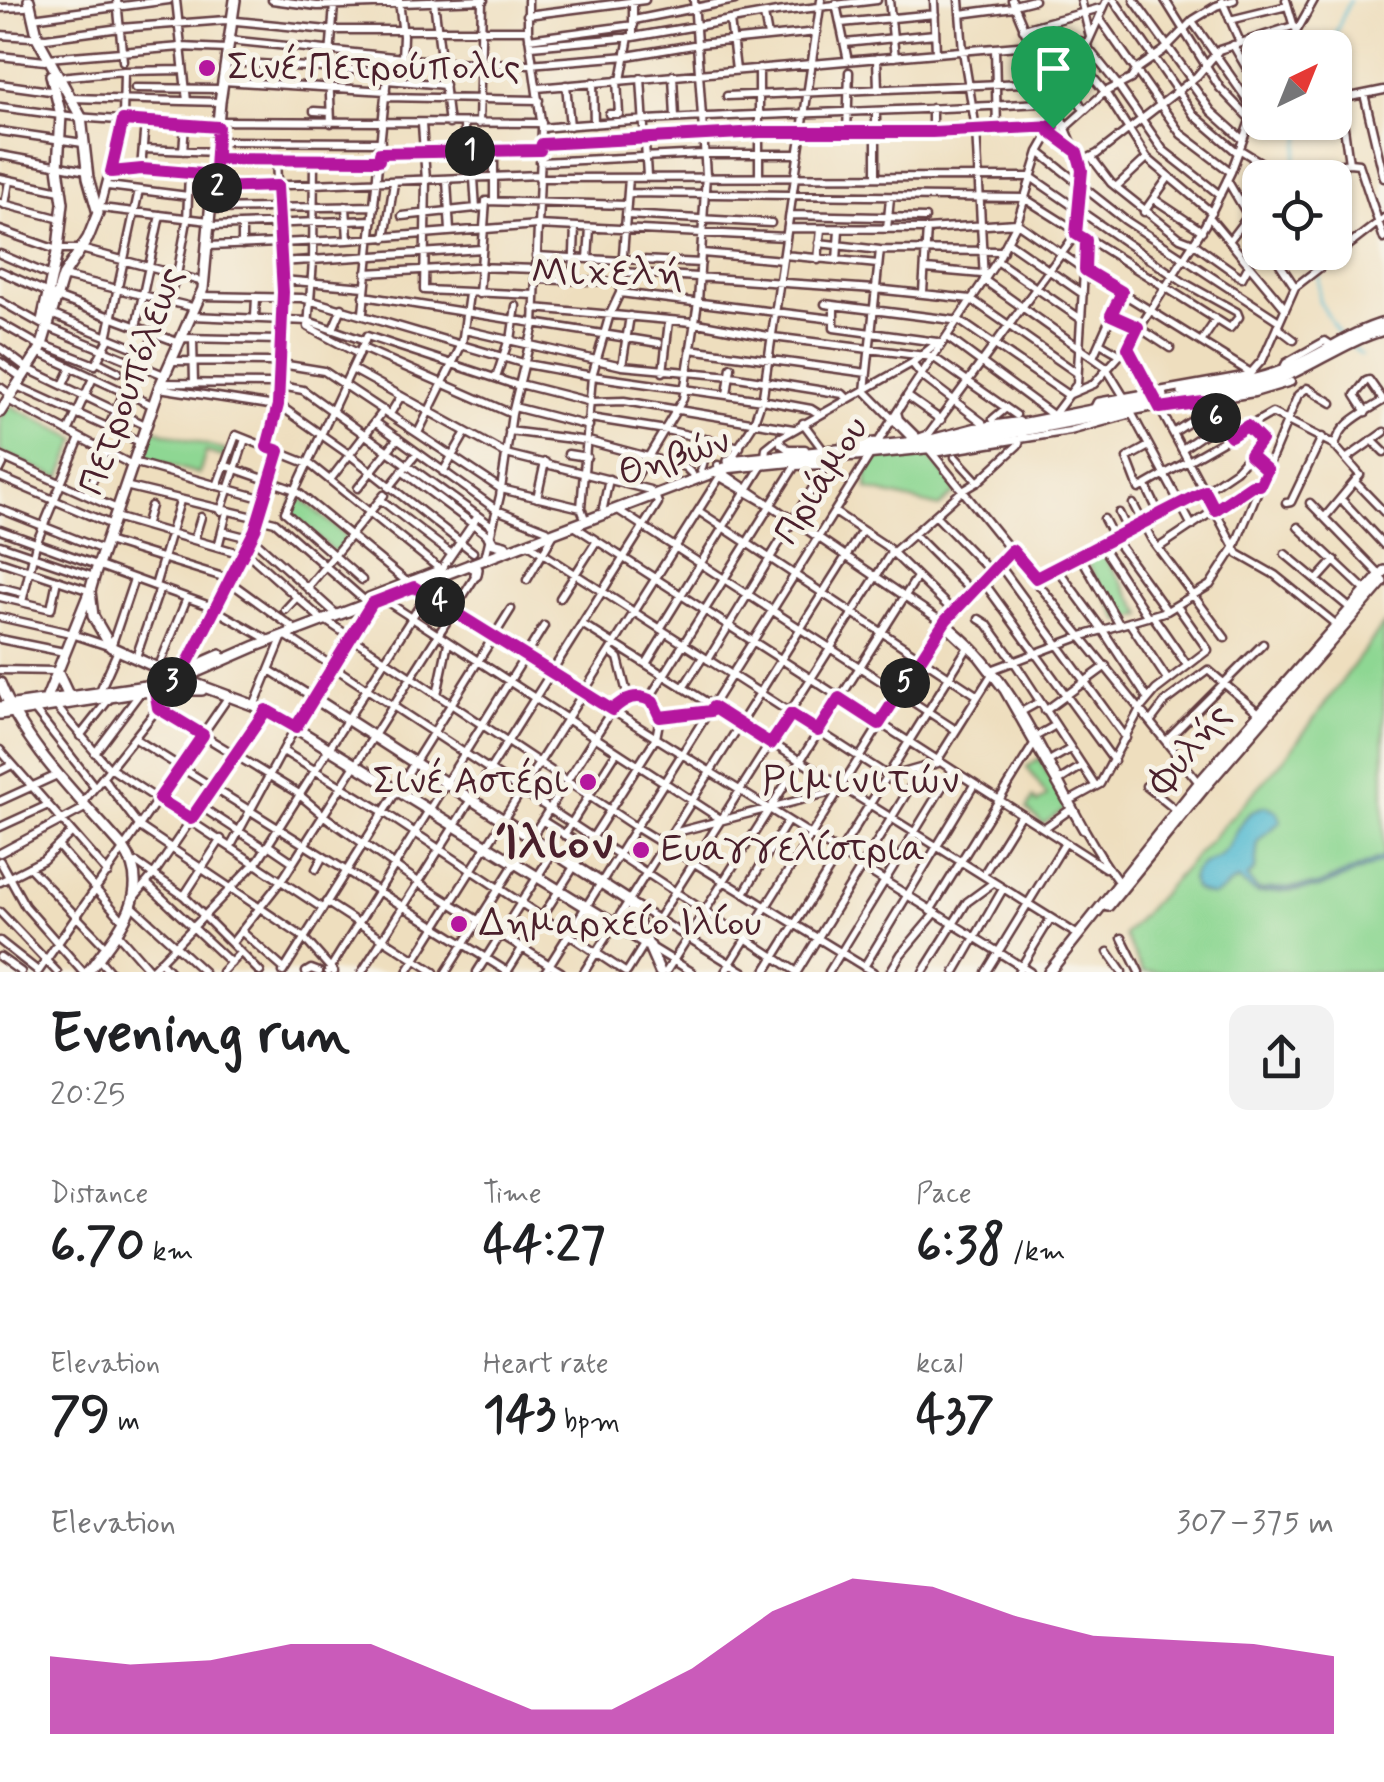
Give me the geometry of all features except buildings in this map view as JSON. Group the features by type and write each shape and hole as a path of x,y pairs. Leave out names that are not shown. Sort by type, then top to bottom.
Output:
{"main road":[{"name":"Πετρουπόλεως","path":"51,703 57,671 90,590 152,405 170,361 185,340 205,282 220,102 235,0"},
{"path":"26,2 36,39"},
{"path":"0,412 4,395 39,347 52,295 81,249 99,210 80,117 36,39 26,2"},
{"path":"44,325 50,314 51,276 61,219 60,115 47,60"},
{"name":"Θηβών","path":"105,695 155,690 179,674 206,668 334,612 373,600 441,570 527,543 582,512 721,470 753,456 923,445 1023,433 1254,373 1287,376 1331,345 1384,327"},
{"name":"Θηβών","path":"1023,433 1056,416 1260,386 1384,327"},
{"path":"740,447 742,453 753,456"},
{"name":"Θηβών","path":"322,618 469,566 505,546 573,526 697,472 824,452 855,454 875,447"},
{"path":"855,454 862,457 864,465"},
{"path":"490,531 493,544 505,546"},
{"path":"469,566 475,567 476,575"},
{"name":"Φυλής","path":"1052,972 1260,713 1383,575"},
{"name":"Φυλής","path":"1052,972 1176,811 1383,575"},
{"path":"90,590 95,623 114,649 256,704 647,943"},
{"name":"Θηβών","path":"5,708 146,686 265,638 287,633"},
{"path":"204,686 202,674 206,668"},
{"path":"57,671 71,700"},
{"path":"0,683 5,708 55,776 134,867 136,895 132,906 98,958 84,971"},
{"path":"155,690 228,694"},
{"path":"296,727 314,698 629,901 663,972"},
{"name":"Θηβών","path":"5,708 34,708 51,703"},
{"path":"5,708 83,806"},
{"path":"84,971 128,902 131,886 123,851"}],"street":[{"path":"32,18 117,3 172,0 186,101"},
{"path":"272,0 310,6 483,0 479,124"},
{"path":"232,943 293,862 485,556 534,325 542,126 529,38 528,0"},
{"path":"527,15 645,0"},
{"path":"529,38 634,22 694,4 735,0"},
{"path":"774,0 776,12"},
{"path":"0,35 36,39 232,20 332,30 480,30 529,38 631,37 821,3 877,0"},
{"path":"889,0 894,56"},
{"path":"934,0 936,53"},
{"path":"959,0 976,129 983,277"},
{"path":"960,14 1034,0"},
{"path":"1081,0 1090,37"},
{"path":"1068,395 1094,384 1128,346 1211,215 1242,139 1211,112 1134,0"},
{"path":"1165,0 1222,92 1242,111"},
{"path":"1066,126 1105,92 1131,78 1192,22 1222,2 1234,0"},
{"path":"1080,162 1092,158 1191,81 1219,50 1295,28 1314,0"},
{"path":"399,1 401,82"},
{"path":"434,1 449,124"},
{"path":"609,114 619,114 619,80 634,22 633,1"},
{"path":"0,8 26,2"},
{"path":"1023,29 1084,13 1108,2 1155,57 1207,129 1258,160"},
{"name":"Πριάμου","path":"548,968 942,340 998,261 1017,223 1039,152 1052,129 1056,105 1108,2"},
{"path":"1222,2 1242,56"},
{"path":"117,3 124,66 123,120 99,210 211,224 373,220"},
{"path":"408,972 755,421 765,381 821,3"},
{"path":"1230,20 1286,3 1295,28"},
{"path":"632,484 678,409 685,390 692,322 698,302 706,175 694,4"},
{"path":"836,4 848,60"},
{"path":"865,391 918,438 930,434 1052,272 1076,234 1083,186 1080,162 1013,4"},
{"path":"331,123 328,69 334,5"},
{"path":"842,23 934,14"},
{"path":"764,15 768,36"},
{"path":"1099,18 1181,134 1229,176 1242,203"},
{"path":"730,20 736,70"},
{"path":"1192,22 1242,93"},
{"path":"0,56 47,60 228,44 442,62 533,64 816,32"},
{"path":"845,43 935,34"},
{"path":"537,88 995,48 1046,50 1080,42 1118,84 1162,150 1220,195"},
{"path":"995,48 998,128"},
{"path":"1046,50 1084,110"},
{"path":"363,313 389,57"},
{"path":"877,58 878,89"},
{"path":"225,62 328,69 387,76 401,82 446,85"},
{"path":"1080,62 1105,92 1147,158 1211,215 1242,257"},
{"path":"58,77 124,66 183,70"},
{"path":"759,68 760,176"},
{"path":"846,132 849,72"},
{"path":"673,75 675,118"},
{"path":"641,78 646,177"},
{"path":"592,82 594,124"},
{"path":"727,96 1049,82"},
{"path":"0,84 57,92"},
{"path":"566,85 570,126"},
{"path":"135,88 328,88 478,100 539,100"},
{"path":"1352,96 1384,90"},
{"path":"1364,94 1384,178"},
{"path":"70,98 220,102"},
{"path":"0,107 185,125 570,126 702,116 1056,105"},
{"path":"932,107 932,132"},
{"path":"314,112 330,112"},
{"path":"876,112 876,176"},
{"path":"142,169 145,122"},
{"path":"422,124 426,180 425,306"},
{"path":"464,124 464,151 485,205"},
{"path":"183,151 185,125"},
{"path":"216,151 276,160 314,159 494,151 703,134 998,128 1052,129 1077,152"},
{"path":"0,130 85,144"},
{"path":"143,149 216,151 289,142 381,142"},
{"path":"288,159 289,142"},
{"path":"479,294 485,205 494,176 494,151"},
{"path":"1039,152 1126,220 1278,324 1294,340"},
{"path":"540,162 798,154"},
{"path":"0,155 88,171"},
{"path":"1252,156 1253,160"},
{"path":"1092,158 1144,212 1242,278 1245,270"},
{"path":"1116,187 1147,158"},
{"path":"308,325 314,159"},
{"path":"267,447 278,405 283,296 276,160"},
{"path":"1352,163 1359,164 1384,239"},
{"path":"111,172 142,169 214,175"},
{"path":"142,365 176,275 187,219 189,173"},
{"path":"214,188 494,176 948,173 978,178 1031,177 1239,316 1232,328 1216,320 1024,198 629,193"},
{"path":"170,361 279,363 324,371 501,489 582,512 592,376 620,293 630,178"},
{"path":"1144,212 1168,178"},
{"path":"60,191 4,180 2,204 61,219"},
{"path":"447,180 450,231"},
{"path":"385,238 394,183"},
{"path":"108,186 188,196"},
{"path":"98,363 108,338 139,190"},
{"path":"887,229 890,198"},
{"path":"1154,199 1202,231"},
{"path":"402,216 538,202 627,204"},
{"path":"212,209 390,205"},
{"path":"346,206 348,240"},
{"path":"136,327 160,215"},
{"path":"626,215 771,223"},
{"path":"790,216 925,218"},
{"path":"1352,242 1380,220"},
{"path":"743,236 744,222"},
{"path":"209,246 371,239 538,224 743,236 822,229 927,229 1017,223 1085,270 1254,373 1295,287 1316,270"},
{"path":"1229,241 1242,224"},
{"path":"242,225 242,245"},
{"path":"572,278 575,227"},
{"path":"588,258 590,228"},
{"path":"818,260 822,229"},
{"path":"837,261 839,229"},
{"path":"923,292 927,229"},
{"path":"0,230 58,248 81,249 205,282"},
{"path":"620,293 776,311 871,332 942,340 984,363 1056,416 1076,384 1086,240"},
{"path":"1008,242 1083,294"},
{"path":"819,244 880,250 1003,251"},
{"path":"280,262 482,249"},
{"path":"865,391 880,250"},
{"path":"702,253 878,264"},
{"path":"0,254 51,276"},
{"path":"536,256 701,263"},
{"path":"998,261 1081,319"},
{"path":"366,273 480,268 621,282"},
{"path":"926,269 983,277 1109,369 1124,397"},
{"path":"1253,270 1284,307"},
{"path":"1284,270 1295,287"},
{"path":"622,272 876,288 971,300 1077,373"},
{"path":"1,273 154,334 185,340 280,340"},
{"path":"536,275 609,282"},
{"path":"63,276 167,300 195,312 282,318 363,345 452,363 591,402 624,401 793,429"},
{"path":"282,280 658,343"},
{"path":"425,290 535,295"},
{"path":"1094,357 1122,292"},
{"path":"1224,305 1233,292"},
{"path":"418,433 462,344 469,294"},
{"path":"201,296 311,299 526,364 727,394 812,409 819,414"},
{"path":"255,317 256,297"},
{"path":"0,301 44,325 142,365 161,382 278,405 371,472 385,494 450,554"},
{"path":"496,378 510,340 516,306"},
{"path":"833,323 830,306 958,320 1068,395"},
{"path":"140,307 162,313"},
{"path":"333,329 342,308"},
{"path":"534,308 692,322 933,357 1016,415"},
{"path":"50,314 147,354"},
{"path":"1111,315 1170,348"},
{"path":"622,366 630,316"},
{"path":"663,372 669,320"},
{"path":"1201,342 1216,320"},
{"path":"0,323 71,368 152,405"},
{"path":"308,325 333,329 442,384 513,410 666,430 740,447"},
{"path":"465,330 622,366 663,372 731,372 842,394 848,399"},
{"path":"185,340 194,384"},
{"path":"765,456 767,446 780,437 912,364 942,340"},
{"path":"1100,342 1121,355"},
{"path":"362,580 285,512 363,345"},
{"path":"1128,346 1234,548 1339,627"},
{"path":"39,347 118,372"},
{"path":"0,348 22,374 62,385 145,425"},
{"path":"690,348 867,373"},
{"path":"0,362 77,414 140,442"},
{"path":"912,364 982,422"},
{"path":"62,385 71,368"},
{"path":"352,369 506,454 632,484 653,492 658,503 366,971"},
{"path":"727,394 731,372"},
{"path":"1092,412 1097,402 1124,397 1203,402 1254,393 1287,376 1298,394"},
{"path":"68,432 94,378"},
{"path":"1286,504 1340,430 1384,400 1369,380 1355,396 1366,412"},
{"path":"161,382 278,385 308,392 490,531"},
{"path":"527,543 886,775 938,762 993,672 1013,660 1167,611 1195,596 1217,577 1234,548 1298,394 1306,388 1332,403"},
{"path":"108,428 124,392"},
{"path":"4,395 133,463 264,499"},
{"path":"330,480 401,396"},
{"path":"907,396 940,420"},
{"path":"283,751 382,811 626,972 892,552 976,484 1023,433 1132,414 1156,400"},
{"path":"1203,402 1231,436"},
{"path":"993,418 1006,408"},
{"path":"1173,433 1209,409"},
{"path":"1144,487 1269,412 1329,442 1346,458 1384,512"},
{"path":"1132,414 1192,526"},
{"path":"895,415 1036,578 1202,785"},
{"path":"376,422 497,510 550,531 542,556 527,580"},
{"path":"721,470 825,465 824,452 803,423"},
{"path":"1182,449 1220,423"},
{"path":"1036,578 1180,505 1231,474 1260,443 1247,426"},
{"path":"509,431 588,442 697,472 710,440"},
{"path":"443,472 466,432"},
{"path":"1346,458 1384,432"},
{"path":"216,486 234,435 279,451 308,463 441,570 475,519"},
{"path":"780,437 780,444 787,449 824,452"},
{"path":"808,449 813,437"},
{"path":"23,598 36,544 80,438"},
{"path":"358,488 398,438"},
{"path":"218,547 228,489 245,439"},
{"path":"1372,440 1384,452"},
{"path":"875,447 923,445"},
{"path":"1149,446 1127,460 1160,515"},
{"path":"87,506 106,451"},
{"path":"179,674 251,538 279,451"},
{"path":"308,587 417,452"},
{"path":"568,454 587,457"},
{"path":"1250,455 1267,470"},
{"path":"956,457 976,484"},
{"path":"537,498 545,462"},
{"path":"224,465 295,490 426,596 998,952 1019,969 1030,972"},
{"path":"1,466 61,483 88,496 114,517"},
{"path":"1,466 54,500 243,552 322,618 386,662 637,828 873,972"},
{"path":"649,699 795,466"},
{"path":"646,664 680,596 761,467"},
{"path":"721,470 969,642 1021,712 1105,868 1120,886"},
{"path":"683,688 728,628 823,471"},
{"path":"603,508 609,479"},
{"path":"1325,518 1358,479"},
{"path":"1158,548 1252,485 1260,485"},
{"path":"125,486 275,522 373,600 412,619 722,820"},
{"path":"385,494 473,552"},
{"path":"1341,499 1384,545"},
{"path":"136,657 180,501"},
{"path":"1133,504 1158,548 1226,638"},
{"path":"1310,504 1383,575"},
{"path":"145,526 152,506"},
{"path":"616,509 956,730"},
{"path":"0,510 105,546 164,559 228,580 332,668 797,972 922,768"},
{"path":"699,512 978,696"},
{"path":"836,512 892,552 954,611"},
{"path":"1119,513 1128,531"},
{"path":"935,515 990,572"},
{"path":"194,540 201,517"},
{"path":"1104,519 1167,611"},
{"path":"573,526 1105,868"},
{"path":"1298,528 1366,591"},
{"path":"0,530 96,572"},
{"path":"222,531 251,538 334,612"},
{"path":"584,972 862,531"},
{"path":"914,534 971,591"},
{"path":"560,598 596,542"},
{"path":"0,544 32,556 158,587 214,608 265,638"},
{"path":"1101,545 1187,665"},
{"path":"725,972 944,625 1012,550"},
{"path":"1285,554 1351,609"},
{"path":"1080,556 1119,624"},
{"path":"1317,580 1335,560"},
{"path":"0,561 90,590"},
{"path":"998,564 1126,738"},
{"path":"1056,567 1148,699"},
{"path":"663,972 918,577"},
{"path":"80,736 105,695 134,579"},
{"path":"0,588 51,609 58,580"},
{"path":"982,580 1114,762"},
{"path":"116,932 150,972 255,862 301,796 426,596"},
{"path":"0,597 23,598"},
{"path":"285,610 297,597"},
{"path":"159,666 188,598"},
{"path":"271,671 314,698 373,600"},
{"path":"1044,828 1100,784 1148,699 1167,679 1208,650 1177,606"},
{"path":"241,931 283,971 511,609"},
{"path":"0,616 72,633 114,649"},
{"path":"979,619 1013,660 1095,785"},
{"path":"1129,622 1167,679"},
{"path":"582,624 614,649 646,664 838,789 1078,934"},
{"path":"944,625 993,672 1073,808"},
{"path":"103,778 140,827 304,937 331,971 544,626"},
{"path":"256,704 287,633"},
{"path":"0,639 64,652"},
{"path":"436,695 448,643"},
{"path":"1166,741 1263,644"},
{"path":"765,972 906,741 968,648"},
{"path":"614,649 628,698"},
{"path":"1044,711 1106,666"},
{"path":"0,670 57,671"},
{"path":"1150,722 1165,702 1208,670 1260,713"},
{"path":"84,971 25,906 0,857 83,806 158,708 155,690"},
{"path":"95,753 140,693"},
{"path":"0,941 38,972 228,694"},
{"path":"446,972 612,710 628,698 649,699"},
{"path":"134,738 507,972 656,738 660,717 649,699"},
{"path":"1021,712 1039,702"},
{"path":"51,703 110,768 281,880 384,938 434,972"},
{"path":"34,708 95,787"},
{"path":"158,708 301,796 419,882 548,968 561,972"},
{"path":"660,717 712,709"},
{"path":"136,895 266,710"},
{"path":"890,972 932,914 1035,740 1054,726"},
{"path":"231,846 296,727"},
{"path":"1049,762 1070,749"},
{"path":"0,750 108,873"},
{"path":"564,834 616,752"},
{"path":"0,772 12,765"},
{"path":"1060,780 1082,766"},
{"path":"829,972 952,771"},
{"path":"0,801 55,776"},
{"path":"864,966 974,784"},
{"path":"1146,786 1176,811"},
{"path":"672,834 838,789"},
{"path":"0,827 48,806"},
{"path":"200,806 293,862"},
{"path":"744,894 786,822 781,806"},
{"path":"983,875 1022,814"},
{"path":"543,821 586,848"},
{"path":"1080,821 1120,886"},
{"path":"0,882 29,867 72,832"},
{"path":"184,896 222,839"},
{"path":"990,971 1065,843"},
{"path":"58,846 120,916"},
{"path":"477,972 553,852"},
{"path":"316,869 323,856"},
{"path":"137,863 184,896 260,972"},
{"path":"29,867 102,943"},
{"path":"923,972 969,899 993,883"},
{"path":"146,884 192,926 228,968 240,953"},
{"path":"955,972 1004,889"},
{"path":"629,901 744,972"},
{"path":"132,906 204,972"},
{"path":"0,912 57,972"},
{"path":"1019,969 1051,918"},
{"path":"1122,938 1139,972"},
{"path":"647,943 692,972"},
{"path":"1108,952 1122,972"},
{"path":"0,957 21,972"},
{"path":"98,958 110,972"},
{"path":"160,960 170,972"},
{"path":"306,972 319,972"}],"green space":[{"path":"9,405 77,439 60,478 0,452 0,418"},
{"path":"152,429 227,451 223,457 206,452 199,474 142,457"},
{"path":"926,453 958,490 939,507 867,489 867,470 875,458"},
{"path":"296,494 348,538 335,553 289,512"},
{"path":"1100,549 1143,615 1120,621 1084,557"},
{"path":"1384,624 1384,972 1143,972 1124,935 1285,758"},
{"path":"1039,758 1067,808 1043,824 1027,809 1033,798 1037,803 1047,796 1027,767"}],"water":[{"path":"1267,806 1277,811 1281,821 1258,841 1255,870 1247,878 1258,890 1318,885 1384,857 1384,861 1319,888 1257,893 1238,880 1214,895 1194,888 1191,879 1197,869 1222,854 1250,813"}],"waterway":[{"path":"1337,30 1350,0"},
{"path":"1295,160 1300,140"},
{"path":"1319,273 1319,301 1339,334"},
{"path":"1353,348 1361,355"}],"place":[{"name":"Σινέ Πετρούπολις","path":"207,68"},
{"name":"Σινέ Αστέρι","path":"588,782"},
{"name":"Ευαγγελίστρια","path":"641,850"},
{"name":"Δημαρχείο Ιλίου","path":"459,924"}],"district":[{"name":"Μιχελή","path":"608,274"},
{"name":"Ριμινιτών","path":"862,782"},
{"name":"Ίλιον","path":"556,844"}],"route":[{"path":"1053,128 760,132 542,144 540,150 380,153 379,160 216,159 214,175 142,169 111,172 123,120 218,127 214,175 214,188 277,186 283,292 278,405 267,447 279,451 255,530 180,678 155,690 158,708 203,735 159,799 191,819 266,710 296,727 372,603 414,587 612,710 624,699 636,696 653,702 660,717 711,711 713,707 771,744 791,714 818,731 839,698 879,724 946,620 1012,550 1036,578 1205,491 1215,510 1252,485 1260,485 1267,470 1250,455 1261,440 1247,426 1231,436 1203,402 1160,408 1128,348 1138,327 1111,315 1122,292 1085,270 1086,240 1076,234 1082,170 1077,152 1050,132 1053,128"}]}
